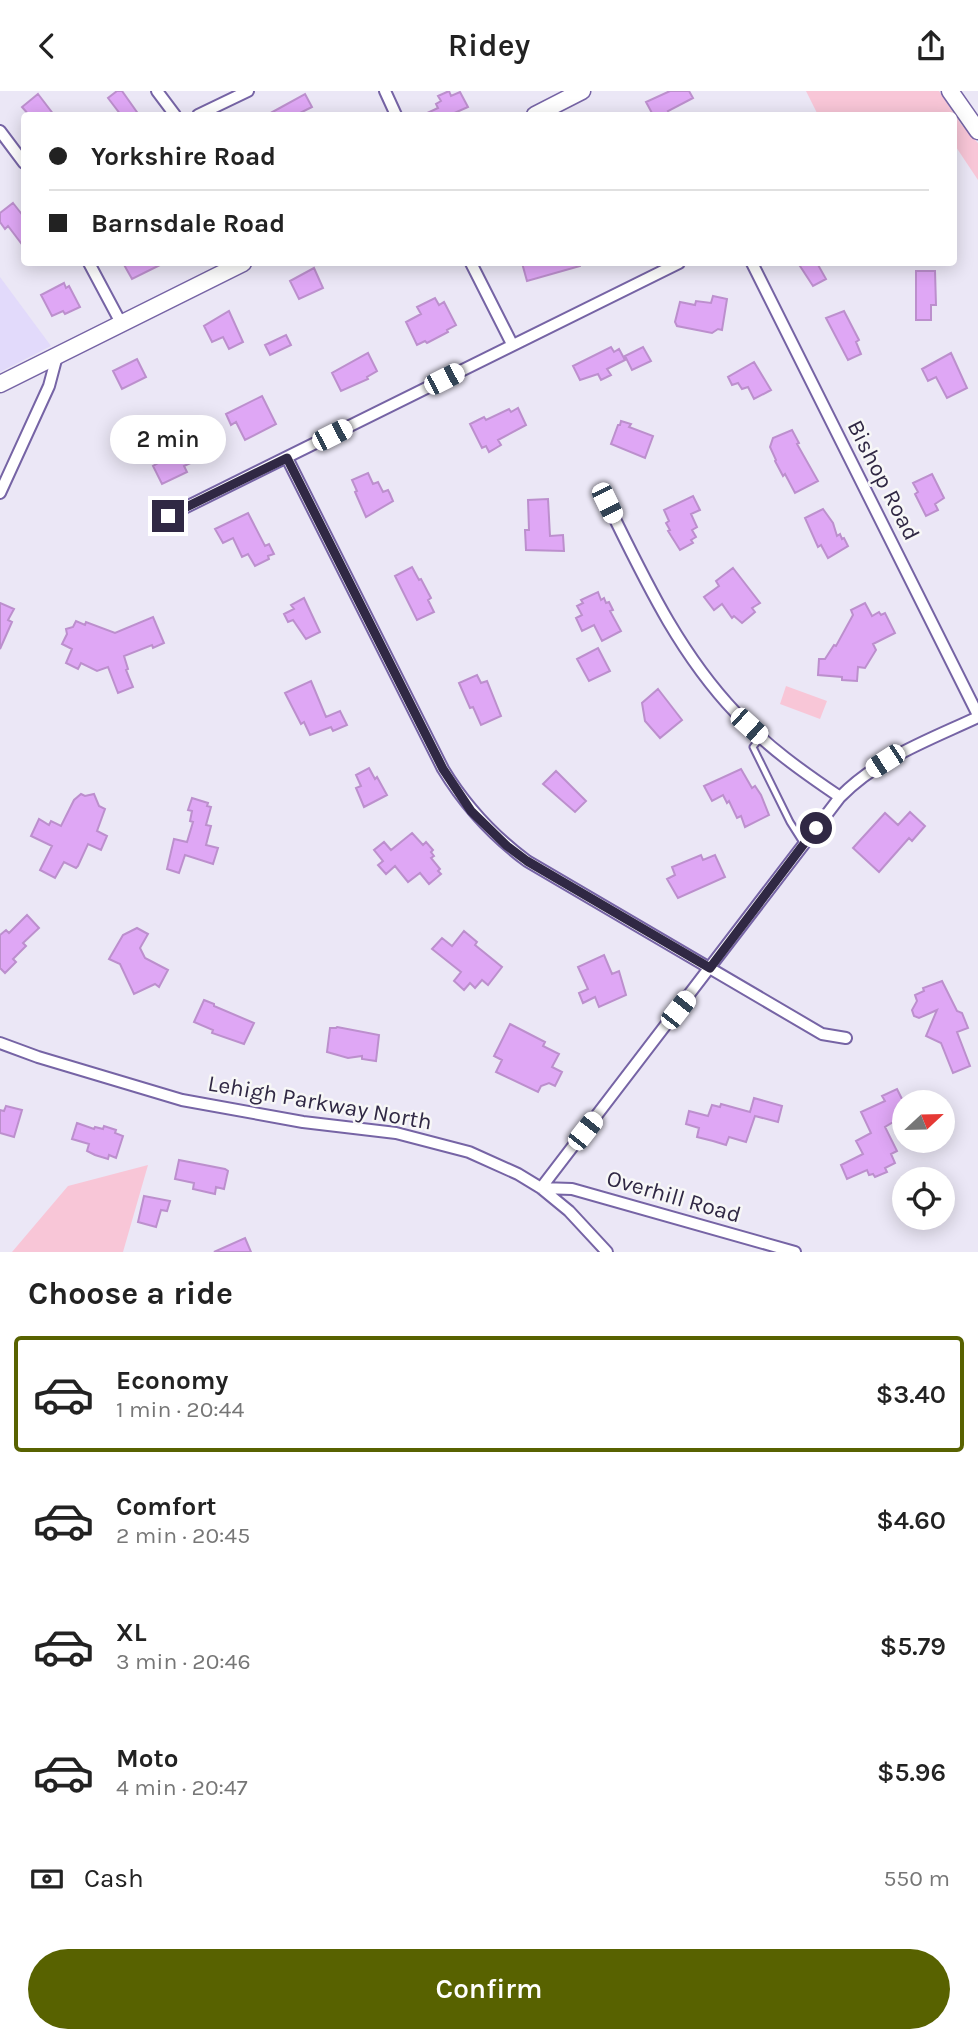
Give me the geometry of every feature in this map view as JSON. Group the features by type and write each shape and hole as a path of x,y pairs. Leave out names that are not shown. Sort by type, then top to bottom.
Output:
{"main road":[{"path":"538,112 554,97 582,91"},
{"path":"950,91 978,131"},
{"path":"0,384 237,266"}],"street":[{"path":"157,91 173,112"},
{"path":"204,112 248,91"},
{"path":"385,91 396,112"},
{"path":"0,131 21,159"},
{"path":"91,266 121,323"},
{"path":"473,266 512,344"},
{"path":"168,516 673,266"},
{"name":"Bishop Road","path":"753,266 978,716"},
{"path":"0,492 49,386 57,356"},
{"path":"287,458 443,769 471,811 488,829 527,861 822,1034 846,1038"},
{"path":"607,503 653,596 686,651 729,705 761,737 840,797"},
{"path":"541,1188 840,797 866,773 885,761 978,716"},
{"name":"Lehigh Parkway North","path":"0,1043 182,1100 303,1122 428,1140 494,1161 541,1188 569,1211 607,1252"},
{"name":"Overhill Road","path":"541,1188 572,1189 795,1252"}],"lane":[{"path":"761,737 753,747 790,822 804,844"}],"shaded area":[{"path":"806,91 939,91 953,112 816,112"},
{"path":"957,118 978,143 978,180 957,148"},
{"path":"0,277 51,346 0,372"},
{"path":"786,686 827,701 820,719 780,704"},
{"path":"148,1165 123,1252 12,1252 68,1186"}],"building":[{"path":"117,91 122,91 137,112 119,112 108,98"},
{"path":"449,91 451,96 460,92 468,107 457,112 429,112 438,108 436,104 441,101 438,96"},
{"path":"670,91 689,91 693,98 669,112 651,112 646,102"},
{"path":"38,94 52,112 26,112 22,107"},
{"path":"305,94 312,107 302,112 272,112"},
{"path":"13,203 21,213 21,243 8,226 5,229 0,222 0,213"},
{"path":"125,266 158,266 132,279"},
{"path":"523,266 580,266 527,281"},
{"path":"800,266 819,266 826,279 813,286"},
{"path":"314,268 323,288 299,299 290,281"},
{"path":"916,271 935,271 936,305 931,305 931,320 916,320"},
{"path":"64,283 66,288 69,286 80,307 52,316 41,295"},
{"path":"713,296 727,299 722,330 718,329 712,333 677,326 675,322 680,302 695,305 696,301 711,303"},
{"path":"435,298 439,305 444,302 456,325 427,343 425,341 417,345 406,322 421,314 417,307"},
{"path":"229,311 243,342 229,349 223,337 212,342 204,326"},
{"path":"844,311 859,340 856,342 861,354 848,360 826,318"},
{"path":"286,335 291,345 270,355 265,345"},
{"path":"611,347 614,352 619,349 625,360 607,369 611,375 601,380 598,374 580,380 573,366"},
{"path":"643,347 651,361 632,370 625,356"},
{"path":"368,353 377,371 367,377 368,379 341,391 332,373"},
{"path":"951,353 967,388 947,398 936,377 928,381 922,369"},
{"path":"137,359 146,377 122,389 113,371"},
{"path":"754,362 771,390 754,399 748,387 742,389 738,383 732,385 728,377"},
{"path":"262,396 276,424 245,440 236,422 231,425 226,414"},
{"path":"518,408 526,425 498,440 501,445 489,452 486,446 482,448 470,424 484,417 486,420 509,409 511,412"},
{"path":"621,421 653,436 645,458 611,444"},
{"path":"792,430 818,481 795,493 785,474 783,476 770,447 773,438"},
{"path":"164,446 165,449 173,446 177,453 189,448 195,461 184,466 187,472 162,484 153,466 158,463 152,451"},
{"path":"368,473 373,484 378,482 383,492 388,490 393,501 366,517 352,480"},
{"path":"932,474 944,498 935,504 938,510 926,516 915,494 918,492 913,483"},
{"path":"693,496 700,510 691,514 697,527 692,530 696,537 691,540 693,543 680,550 668,531 670,530 666,523 669,521 664,510"},
{"path":"548,499 550,536 563,535 564,551 526,550 525,530 529,530 528,500"},
{"path":"823,509 833,523 837,536 840,534 848,546 828,558 821,545 818,547 805,518"},
{"path":"248,513 265,546 269,544 274,554 255,566 248,554 242,557 233,538 223,543 215,529"},
{"path":"412,567 431,598 428,600 434,612 417,620 395,576"},
{"path":"733,568 760,603 752,608 755,612 742,623 734,616 732,618 722,604 714,610 704,597 719,586 716,581"},
{"path":"598,592 601,600 604,598 606,603 609,602 613,610 610,611 621,631 602,641 594,625 582,631 576,618 582,615 577,606 583,603 581,600"},
{"path":"304,598 320,632 306,639 293,620 288,622 284,614 294,609 291,605"},
{"path":"0,603 14,609 8,620 12,622 0,649"},
{"path":"865,603 872,616 879,612 881,615 885,613 895,633 873,644 876,650 865,668 858,667 857,681 818,675 819,659 825,659 834,645 836,646 853,615 851,610"},
{"path":"153,617 164,643 124,656 133,687 118,693 108,667 97,671 81,663 78,669 66,663 72,649 62,644 67,634 66,629 73,627 76,621 115,633"},
{"path":"598,648 610,671 589,681 577,659"},
{"path":"477,675 481,683 487,681 501,716 481,725 459,683"},
{"path":"311,681 326,717 340,711 347,725 333,731 331,727 310,735 304,722 301,724 285,693"},
{"path":"658,689 682,720 660,738 645,721 642,703"},
{"path":"369,768 387,795 364,807 356,788 361,786 356,775"},
{"path":"741,769 752,788 755,786 761,795 769,815 745,827 741,816 737,818 723,795 712,801 704,786"},
{"path":"556,771 586,801 575,812 543,784"},
{"path":"81,794 94,794 99,806 105,809 97,831 107,836 101,850 88,844 78,866 76,868 64,862 55,878 40,870 52,846 31,836 39,819 49,825 51,821 61,826 74,800"},
{"path":"192,798 208,803 207,806 211,807 206,825 211,826 206,845 218,848 213,864 185,855 179,873 167,869 174,839 187,842 193,822 190,821 192,811 188,810"},
{"path":"910,812 925,826 912,841 909,838 879,872 853,848 885,813 898,825"},
{"path":"412,833 423,845 426,842 433,850 431,852 434,856 431,858 440,869 438,871 441,874 429,884 420,873 408,882 395,866 386,874 378,865 383,861 374,850 384,842 391,850"},
{"path":"701,855 703,860 715,855 725,877 678,898 667,879 675,875 672,867"},
{"path":"27,915 39,928 23,943 26,946 13,959 16,962 5,973 0,968 0,935 6,930 9,933"},
{"path":"137,928 148,934 140,948 145,958 168,970 159,987 155,984 134,994 120,964 109,959 123,935"},
{"path":"464,931 477,942 475,945 502,967 488,985 482,980 475,988 470,983 464,990 454,981 461,972 432,949 442,938 452,946"},
{"path":"604,955 612,974 619,971 626,995 599,1007 595,997 583,1003 579,993 588,989 578,967"},
{"path":"942,981 968,1028 957,1032 970,1066 953,1073 941,1043 926,1036 937,1010 919,1018 914,1016 912,1010 917,1001 915,995 924,991 923,988"},
{"path":"204,1000 254,1023 244,1044 212,1033 213,1030 194,1022"},
{"path":"510,1024 545,1042 543,1046 559,1054 552,1067 562,1072 555,1086 549,1083 541,1086 538,1092 496,1072 502,1060 494,1056"},
{"path":"330,1028 379,1035 376,1061 362,1059 362,1056 348,1058 327,1052"},
{"path":"892,1091 892,1123 885,1127 892,1141 891,1154 895,1163 885,1168 887,1172 875,1177 873,1174 869,1175 867,1170 847,1179 841,1165 863,1154 856,1141 871,1133 861,1112 885,1101 882,1096"},
{"path":"754,1098 782,1106 778,1122 755,1116 746,1142 729,1137 726,1145 697,1137 699,1128 686,1124 689,1111 708,1116 712,1105 720,1107 721,1104 750,1112"},
{"path":"6,1106 22,1110 14,1137 0,1133 0,1110 4,1111"},
{"path":"77,1123 94,1129 103,1129 104,1126 123,1136 116,1158 109,1155 108,1159 95,1155 87,1151 89,1144 72,1139"},
{"path":"179,1160 225,1169 228,1171 224,1189 216,1187 215,1194 193,1189 194,1183 175,1179"},
{"path":"144,1196 170,1201 167,1211 161,1210 156,1227 138,1222"},
{"path":"245,1238 251,1252 214,1252"}],"route":[{"path":"168,516 287,458 443,769 471,811 507,846 527,861 710,968 816,828"}]}
